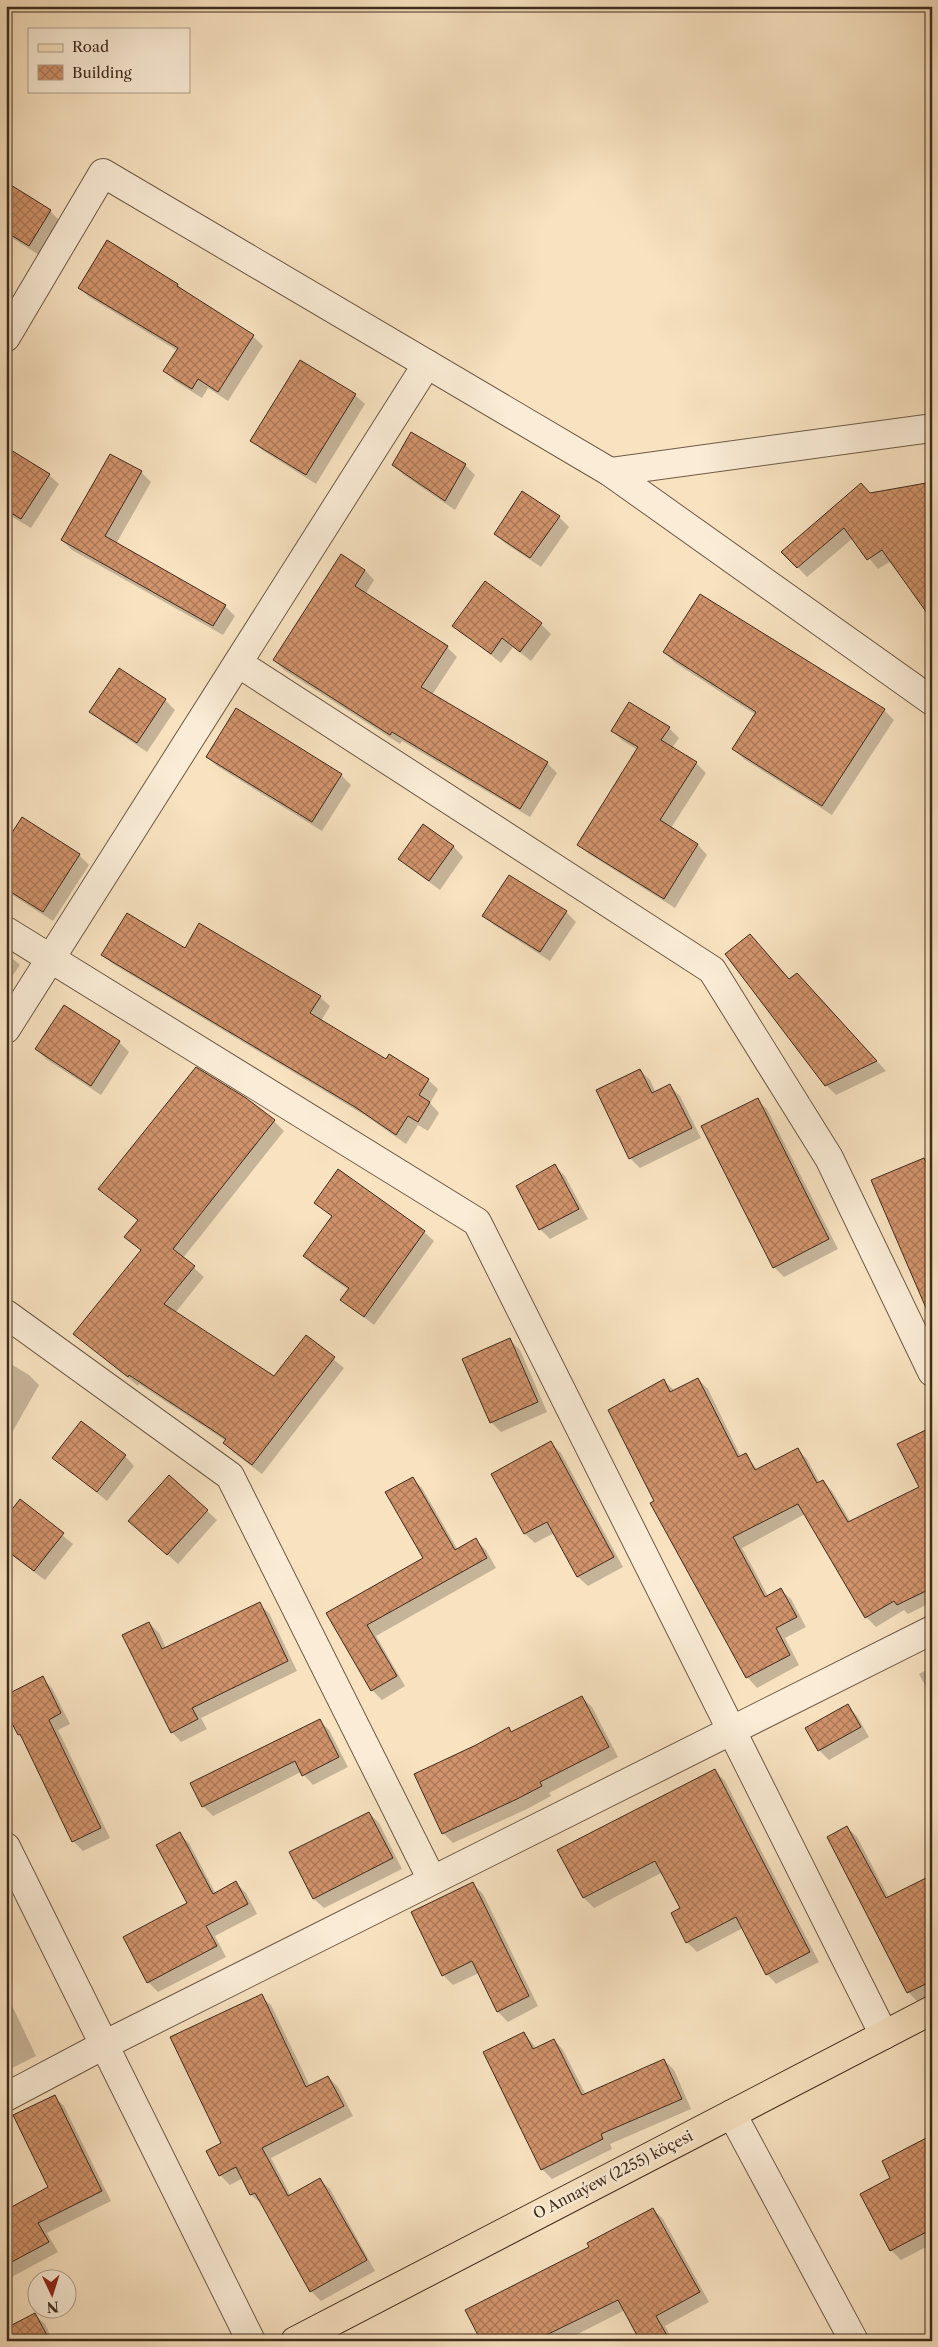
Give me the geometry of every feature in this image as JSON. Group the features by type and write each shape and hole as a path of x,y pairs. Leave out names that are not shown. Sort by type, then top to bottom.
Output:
{"main road":[{"name":"O Annaýew (2255) köçesi","path":"295,2341 932,2010"}],"street":[{"path":"6,337 103,173 610,472 932,700"},
{"path":"6,1029 427,364"},
{"path":"610,472 932,428"},
{"path":"238,663 712,970 829,1158 932,1372"},
{"path":"6,932 477,1222 884,2035"},
{"path":"6,1314 230,1476 432,1880"},
{"path":"6,2097 104,2045 932,1630"},
{"path":"6,1847 251,2341"},
{"path":"732,2114 854,2341"}],"building":[{"path":"6,182 51,210 29,246 6,232"},
{"path":"107,240 178,284 177,286 254,335 218,392 198,379 192,389 163,371 178,348 78,288"},
{"path":"300,360 356,394 306,475 250,441"},
{"path":"411,432 466,464 445,501 392,465"},
{"path":"6,447 50,474 21,519 6,510"},
{"path":"110,454 142,471 105,536 226,605 213,626 61,540"},
{"path":"932,482 932,620 882,550 867,560 844,528 797,568 781,552 861,483 870,493"},
{"path":"522,491 560,516 530,558 494,534"},
{"path":"341,554 365,570 355,586 448,646 421,687 548,762 520,809 392,732 390,735 273,660"},
{"path":"485,581 542,623 520,652 502,638 491,654 452,626"},
{"path":"700,594 885,709 822,806 732,749 756,712 663,652"},
{"path":"119,668 166,699 137,743 89,712"},
{"path":"629,702 670,727 661,740 697,762 660,820 698,844 664,899 577,845 638,747 611,731"},
{"path":"236,708 342,774 312,822 206,757"},
{"path":"22,817 80,854 43,912 6,889 6,842"},
{"path":"423,824 454,846 429,881 398,859"},
{"path":"509,875 567,911 540,952 482,916"},
{"path":"127,913 185,948 199,923 321,996 310,1013 386,1059 389,1054 429,1079 419,1095 430,1102 418,1122 408,1116 396,1135 355,1107 101,955"},
{"path":"750,934 789,979 797,973 877,1061 825,1086 725,954"},
{"path":"64,1005 120,1041 91,1086 35,1049"},
{"path":"196,1067 246,1098 275,1120 173,1249 195,1266 164,1304 274,1376 306,1335 335,1357 252,1465 223,1443 226,1439 129,1375 128,1377 73,1334 141,1250 124,1237 138,1220 98,1189"},
{"path":"640,1069 652,1093 670,1084 692,1128 629,1159 596,1090"},
{"path":"758,1098 829,1239 773,1268 701,1126"},
{"path":"924,1158 932,1176 932,1322 871,1180"},
{"path":"555,1164 579,1209 539,1230 516,1186"},
{"path":"338,1169 425,1231 364,1317 340,1300 349,1288 303,1256 332,1216 314,1203"},
{"path":"510,1338 538,1402 490,1423 462,1359"},
{"path":"698,1378 738,1457 746,1453 755,1470 798,1448 817,1483 823,1480 848,1522 919,1487 897,1444 932,1427 932,1588 897,1605 894,1601 865,1618 798,1504 733,1537 765,1597 781,1588 797,1617 776,1628 790,1655 746,1678 650,1503 654,1501 608,1410 664,1379 670,1392"},
{"path":"81,1421 126,1455 97,1492 52,1458"},
{"path":"551,1441 614,1557 577,1577 547,1522 524,1534 491,1474"},
{"path":"169,1475 208,1510 167,1555 128,1521"},
{"path":"413,1477 455,1550 476,1538 487,1558 367,1625 397,1676 371,1691 326,1613 423,1558 385,1492"},
{"path":"20,1499 64,1533 34,1571 6,1550 6,1517"},
{"path":"260,1602 288,1661 192,1708 198,1719 171,1733 122,1635 149,1622 162,1649"},
{"path":"43,1676 61,1713 49,1720 101,1828 72,1842 20,1734 18,1735 6,1712 6,1695"},
{"path":"582,1696 609,1747 540,1782 542,1786 442,1834 414,1774 476,1745 509,1727 511,1732"},
{"path":"848,1704 861,1727 818,1751 805,1728"},
{"path":"320,1719 339,1757 302,1776 295,1761 202,1807 190,1783"},
{"path":"715,1769 810,1952 766,1975 736,1917 686,1943 671,1913 680,1908 655,1861 583,1898 557,1850"},
{"path":"369,1812 393,1858 313,1899 289,1852"},
{"path":"847,1826 886,1898 932,1875 932,1981 907,1993 827,1837"},
{"path":"180,1832 213,1894 236,1881 248,1904 206,1926 217,1946 147,1983 123,1937 187,1903 156,1845"},
{"path":"473,1882 529,1996 497,2012 472,1961 442,1976 411,1912"},
{"path":"262,1994 306,2087 328,2076 344,2106 262,2148 288,2196 320,2178 367,2260 310,2292 255,2193 250,2195 236,2167 219,2176 206,2151 221,2143 170,2037"},
{"path":"524,2032 533,2049 554,2039 582,2095 664,2059 682,2099 601,2134 603,2139 541,2170 483,2052"},
{"path":"55,2095 102,2191 38,2223 49,2242 6,2265 6,2210 48,2187 13,2115"},
{"path":"932,2135 932,2229 890,2251 860,2194 890,2178 882,2161"},
{"path":"653,2208 700,2292 656,2316 670,2341 640,2341 618,2300 534,2341 481,2341 465,2310 589,2247 587,2243"},
{"path":"28,2317 28,2320 39,2320 50,2341 6,2341 6,2328"}]}
